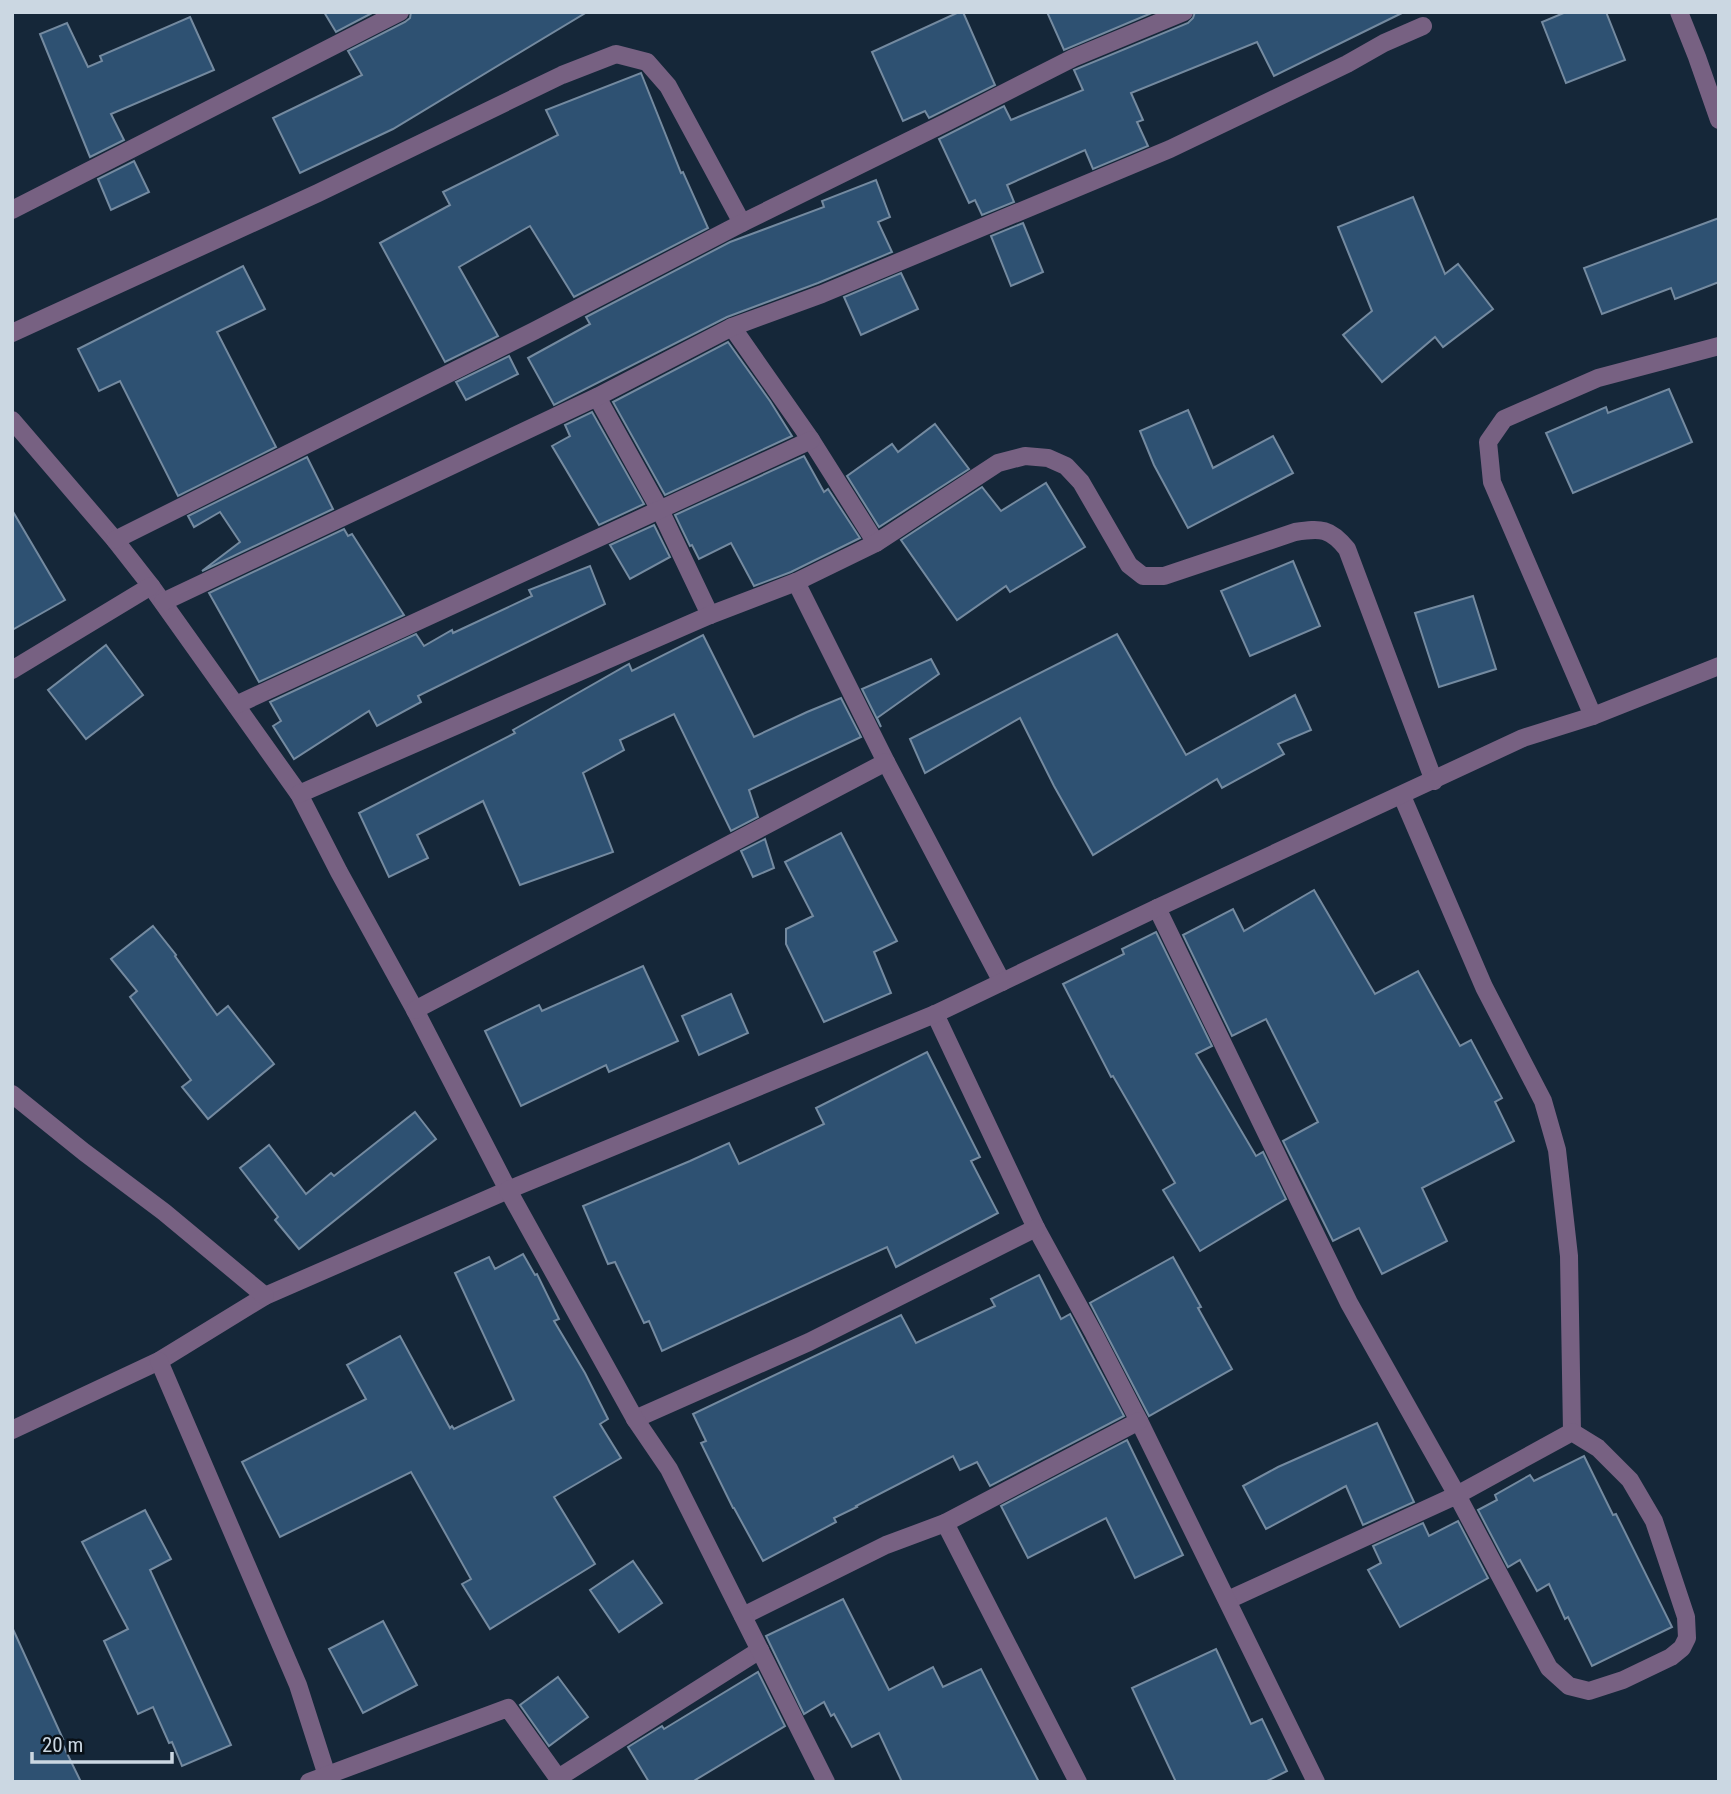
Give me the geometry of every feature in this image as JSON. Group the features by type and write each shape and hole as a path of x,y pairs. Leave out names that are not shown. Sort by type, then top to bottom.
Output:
{"street":[{"path":"12,210 400,12"},
{"path":"115,540 1073,58 1184,12"},
{"path":"1679,12 1719,121"},
{"path":"163,602 597,397 732,327 822,294 1170,149 1423,26"},
{"path":"12,332 318,193 562,75 616,54 647,62 668,86 742,223"},
{"path":"732,327 811,440 876,543"},
{"path":"1593,716 1492,482 1488,442 1504,419 1598,378 1719,346"},
{"path":"597,397 660,510 710,615"},
{"path":"12,420 151,586 299,794 508,1190 635,1419 669,1469 826,1782"},
{"path":"236,705 811,440"},
{"path":"299,794 710,615 796,582 876,543 998,463 1025,456 1048,458 1066,466 1080,482 1129,565 1143,576 1164,576 1295,532 1313,529 1328,531 1337,537 1347,549 1434,780"},
{"path":"796,582 886,762 1002,982"},
{"path":"12,670 151,586"},
{"path":"12,1430 159,1361 265,1296 508,1190 935,1014 1523,738 1593,716 1719,666"},
{"path":"415,1010 886,762"},
{"path":"1402,796 1484,987 1543,1101 1557,1150 1569,1256 1572,1432"},
{"path":"1157,908 1349,1303 1457,1495 1549,1668 1569,1686 1590,1691 1623,1680 1671,1657 1682,1648 1687,1638 1686,1617 1654,1521 1630,1480 1598,1448 1572,1432"},
{"path":"935,1014 1036,1228 1139,1421 1316,1782"},
{"path":"12,1094 164,1212 265,1296"},
{"path":"635,1419 809,1342 1036,1228"},
{"path":"159,1361 298,1685 328,1778"},
{"path":"743,1616 886,1545 945,1522 1139,1421"},
{"path":"1227,1600 1457,1495 1572,1432"},
{"path":"945,1522 1078,1782"},
{"path":"309,1782 328,1778 508,1708 558,1778 760,1650"}],"building":[{"path":"324,12 374,12 336,32"},
{"path":"411,12 587,12 393,129 300,173 273,118 362,75 348,51 405,22 410,18"},
{"path":"963,12 995,85 929,118 925,111 903,121 872,52"},
{"path":"1047,12 1154,12 1064,50"},
{"path":"1195,12 1404,12 1274,76 1257,42 1131,93 1143,120 1137,122 1148,146 1093,169 1085,150 1007,185 1014,202 982,215 975,200 969,203 939,139 1004,106 1011,120 1083,90 1074,70 1188,23"},
{"path":"1566,12 1606,12 1625,60 1566,83 1542,22"},
{"path":"190,17 214,70 111,114 124,140 90,157 40,34 67,23 88,67 102,61 100,56"},
{"path":"641,73 681,173 683,172 708,228 574,297 530,226 459,267 498,336 445,362 380,243 450,205 443,192 558,135 546,110"},
{"path":"134,161 149,192 111,210 98,179"},
{"path":"876,180 890,217 878,222 892,252 727,317 554,405 528,358 590,324 586,317 730,242 824,207 822,201"},
{"path":"1413,197 1445,274 1458,264 1493,309 1443,347 1435,337 1382,382 1343,335 1372,311 1338,227"},
{"path":"1719,218 1719,282 1675,299 1671,288 1602,314 1584,268"},
{"path":"1023,223 1043,272 1011,286 991,236"},
{"path":"243,266 265,309 217,332 276,447 178,496 120,381 99,391 78,349"},
{"path":"901,273 918,309 861,335 844,297"},
{"path":"728,342 792,436 665,495 613,402"},
{"path":"509,356 518,374 466,400 456,382"},
{"path":"1669,389 1692,442 1573,493 1546,433 1606,407 1608,413"},
{"path":"1188,410 1213,468 1273,436 1293,473 1188,528 1154,465 1140,431"},
{"path":"592,412 644,504 599,525 552,446 570,436 565,425"},
{"path":"935,424 969,469 879,527 847,476 892,444 898,452"},
{"path":"804,456 824,492 828,489 860,538 791,572 754,586 731,543 699,559 675,515"},
{"path":"307,457 333,509 202,571 240,542 220,512 194,527 188,516"},
{"path":"1046,483 1085,547 1010,592 1006,586 957,620 901,540 982,487 1001,511"},
{"path":"12,510 65,600 12,630"},
{"path":"654,525 670,557 630,579 610,545"},
{"path":"344,529 348,536 352,534 404,615 259,682 209,593"},
{"path":"1293,561 1320,626 1250,656 1221,591"},
{"path":"590,566 605,604 418,696 421,702 377,726 369,711 294,759 273,726 281,721 270,702 416,634 424,646 452,630 453,633 532,596 529,590"},
{"path":"1473,596 1496,669 1439,687 1415,613"},
{"path":"1117,634 1186,755 1295,695 1311,730 1278,744 1284,754 1222,788 1217,779 1093,855 1020,718 925,773 910,739"},
{"path":"703,635 754,737 841,698 861,737 749,790 758,817 731,831 674,714 620,740 624,750 583,773 613,852 520,885 483,801 417,835 428,858 389,877 359,813 515,733 513,730 629,664 632,671"},
{"path":"106,645 143,695 86,739 48,690"},
{"path":"931,659 939,674 877,718 881,727 862,689"},
{"path":"841,833 897,941 874,952 891,993 824,1022 786,944 786,929 813,916 785,862"},
{"path":"765,839 774,868 753,877 741,851"},
{"path":"1314,890 1375,994 1418,971 1460,1046 1471,1040 1502,1098 1495,1102 1514,1141 1422,1188 1447,1241 1382,1274 1359,1228 1333,1241 1283,1141 1318,1122 1266,1019 1232,1036 1183,935 1233,909 1244,931"},
{"path":"153,926 217,1015 228,1006 274,1064 208,1119 182,1087 191,1080 130,997 137,991 111,959"},
{"path":"1156,932 1212,1046 1196,1054 1256,1156 1263,1152 1286,1199 1200,1251 1163,1190 1175,1183 1113,1076 1111,1077 1063,984 1124,954 1122,949"},
{"path":"643,966 678,1041 609,1072 606,1065 521,1106 485,1031 539,1005 542,1011"},
{"path":"731,994 748,1033 699,1055 682,1016"},
{"path":"927,1052 980,1157 971,1161 998,1213 896,1267 887,1247 662,1351 649,1321 644,1323 615,1262 608,1264 583,1206 729,1143 739,1164 824,1124 816,1108"},
{"path":"415,1112 436,1139 299,1249 275,1220 278,1217 240,1168 269,1145 306,1194 331,1173 334,1176"},
{"path":"523,1254 535,1275 537,1274 559,1319 554,1321 608,1419 600,1424 621,1458 554,1497 595,1564 490,1629 462,1584 471,1579 411,1472 280,1537 242,1462 366,1399 347,1365 400,1336 450,1428 452,1426 454,1429 514,1400 455,1273 489,1257 495,1269"},
{"path":"1173,1257 1232,1369 1149,1416 1090,1303"},
{"path":"1039,1275 1061,1319 1070,1314 1124,1416 990,1486 977,1462 960,1470 953,1456 834,1518 836,1522 763,1561 701,1443 706,1441 693,1414 901,1315 916,1343 995,1306 991,1299"},
{"path":"1377,1423 1414,1502 1363,1525 1346,1486 1266,1529 1243,1486 1278,1467"},
{"path":"1127,1440 1183,1555 1135,1578 1106,1518 1028,1558 1001,1506"},
{"path":"1584,1456 1672,1627 1592,1666 1549,1584 1537,1591 1520,1560 1508,1567 1478,1510 1497,1500 1495,1495 1530,1475 1534,1481"},
{"path":"145,1510 171,1559 150,1570 231,1745 182,1766 153,1707 138,1714 104,1641 128,1629 82,1542"},
{"path":"1458,1521 1488,1578 1400,1627 1368,1570 1381,1563 1373,1546 1423,1523 1429,1536"},
{"path":"633,1561 662,1603 619,1632 590,1590"},
{"path":"843,1599 889,1690 933,1667 943,1687 981,1669 1039,1782 902,1782 879,1733 852,1747 834,1714 831,1716 824,1702 804,1714 766,1636"},
{"path":"383,1621 417,1685 363,1713 329,1649"},
{"path":"12,1627 63,1739 60,1739 81,1782 12,1782"},
{"path":"1216,1649 1251,1724 1262,1719 1287,1771 1265,1782 1176,1782 1132,1688"},
{"path":"758,1672 785,1726 692,1782 649,1782 628,1747 662,1726 664,1729"},
{"path":"558,1677 588,1717 549,1746 520,1705"}]}
